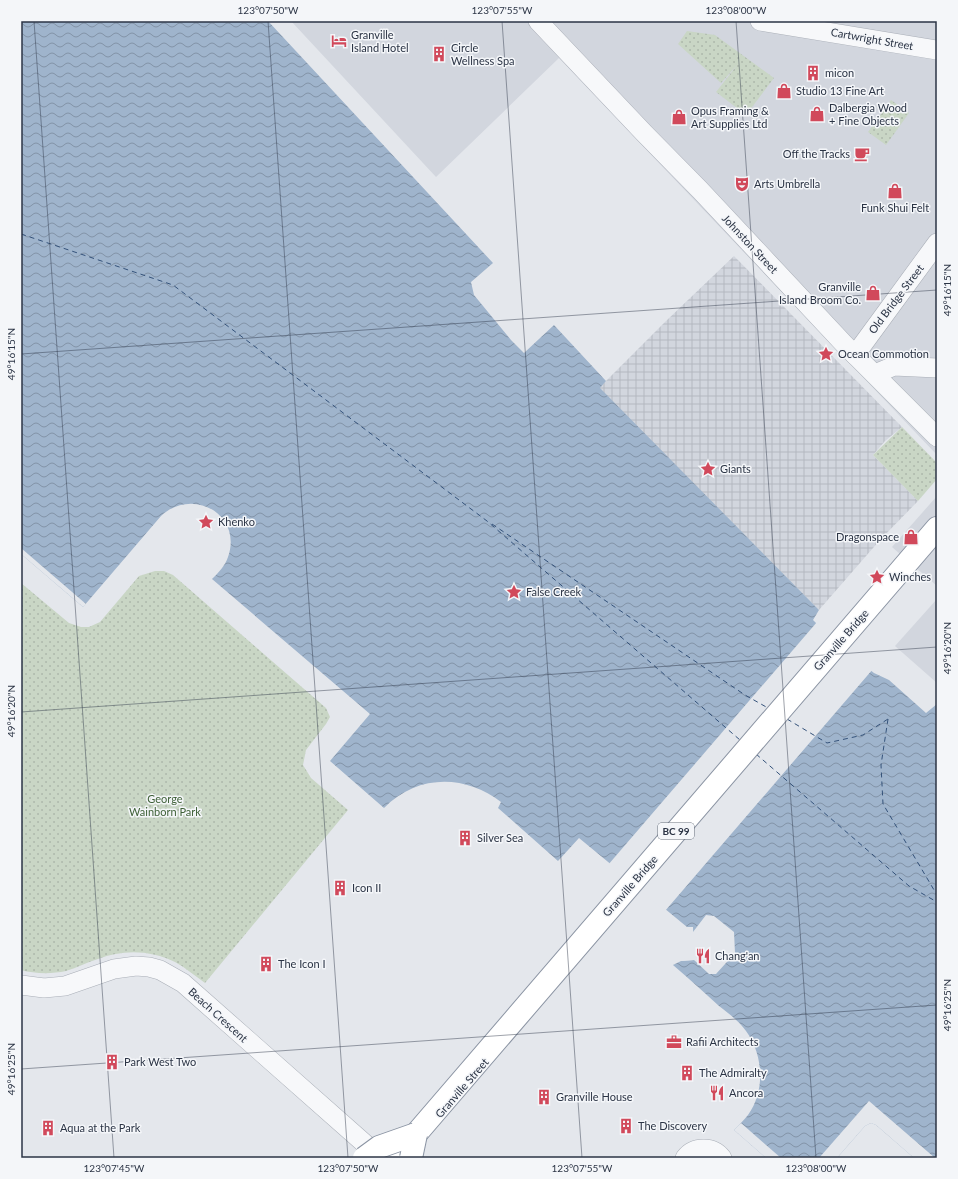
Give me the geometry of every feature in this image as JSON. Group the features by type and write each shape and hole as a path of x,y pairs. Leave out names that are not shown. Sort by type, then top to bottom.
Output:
{"main road":[{"name":"Granville Bridge","path":"395,1158 937,528"},
{"name":"Granville Bridge","path":"364,1158 379,1147 416,1134"},
{"name":"Granville Bridge","path":"411,1158 416,1134"}],"street":[{"name":"Johnston Street","path":"538,21 855,355 937,437"},
{"name":"Cartwright Street","path":"760,21 937,50"},
{"name":"Old Bridge Street","path":"855,355 937,244"},
{"path":"875,374 894,366 937,368"},
{"name":"Beach Crescent","path":"21,985 44,988 65,986 101,972 126,966 149,967 160,970 183,983 381,1158"},
{"name":"Granville Street","path":"401,1158 523,1017"},
{"path":"686,1158 693,1151 707,1149 714,1151 722,1158"}],"shaded area":[{"path":"291,21 937,21 937,455 559,58 436,177"},
{"path":"734,256 902,427 885,441 873,455 918,501 880,540 819,610 599,388"},
{"path":"937,496 937,586 892,547"},
{"path":"937,599 937,683 895,646"}],"green space":[{"path":"687,31 715,35 774,78 746,115 716,92 738,64 721,83 678,44"},
{"path":"891,100 909,113 886,145 868,132"},
{"path":"902,427 937,463 937,479 918,501 873,455"},
{"name":"George Wainborn Park","path":"155,571 164,571 173,575 326,708 330,717 306,750 303,765 311,778 348,810 205,983 175,962 156,955 137,952 127,952 108,956 61,972 38,973 21,970 21,583 69,623 81,627 89,627 100,622 139,576"}],"water":[{"name":"False Creek","path":"21,21 268,21 493,263 471,282 474,295 511,340 524,353 554,325 606,381 600,388 819,610 813,620 837,644 874,673 889,680 926,713 937,704 937,1158 914,1158 876,1125 871,1123 865,1126 837,1158 766,1158 734,1130 748,1115 758,1095 760,1084 759,1061 752,1040 740,1024 673,965 681,961 694,960 693,927 687,927 579,838 558,861 498,808 501,802 472,786 441,782 426,784 411,789 397,797 384,808 330,761 370,714 212,579 225,563 228,557 231,542 228,529 222,518 212,510 200,505 187,504 174,507 161,516 83,607 21,554"}],"pier":[{"path":"21,548 86,604 83,607 21,554"},
{"path":"817,622 838,643 873,669 665,911 608,865"},
{"path":"706,915 714,916 734,932 735,953 716,974 709,974 694,960 681,961 681,959 692,958 691,932 693,932"},
{"path":"869,1101 935,1158 914,1158 876,1125 871,1123 865,1126 837,1158 819,1158"},
{"path":"741,1123 781,1158 766,1158 734,1130"}],"ferry route":[{"path":"21,234 173,285 487,521 740,740"},
{"path":"492,524 745,695 768,708"},
{"path":"787,719 827,743 863,735 888,719"},
{"path":"888,719 881,765 883,804 937,895"},
{"path":"756,754 909,886 937,902"}],"place":[{"name":"Granville Island Hotel","path":"339,41"},
{"name":"Circle Wellness Spa","path":"439,54"},
{"name":"micon","path":"813,73"},
{"name":"Studio 13 Fine Art","path":"784,91"},
{"name":"Dalbergia Wood + Fine Objects","path":"817,114"},
{"name":"Opus Framing & Art Supplies Ltd","path":"679,117"},
{"name":"Off the Tracks","path":"862,154"},
{"name":"Arts Umbrella","path":"742,184"},
{"name":"Funk Shui Felt","path":"895,191"},
{"name":"Granville Island Broom Co.","path":"873,293"},
{"name":"Ocean Commotion","path":"826,354"},
{"name":"Giants","path":"708,469"},
{"name":"Khenko","path":"206,522"},
{"name":"Dragonspace","path":"911,537"},
{"name":"Winches","path":"877,577"},
{"name":"False Creek","path":"514,592"},
{"name":"Silver Sea","path":"465,838"},
{"name":"Icon II","path":"340,888"},
{"name":"Chang'an","path":"703,956"},
{"name":"The Icon I","path":"266,964"},
{"name":"Rafii Architects","path":"674,1042"},
{"name":"Park West Two","path":"112,1062"},
{"name":"The Admiralty","path":"687,1073"},
{"name":"Ancora","path":"717,1093"},
{"name":"Granville House","path":"544,1097"},
{"name":"The Discovery","path":"626,1126"},
{"name":"Aqua at the Park","path":"48,1128"}]}
